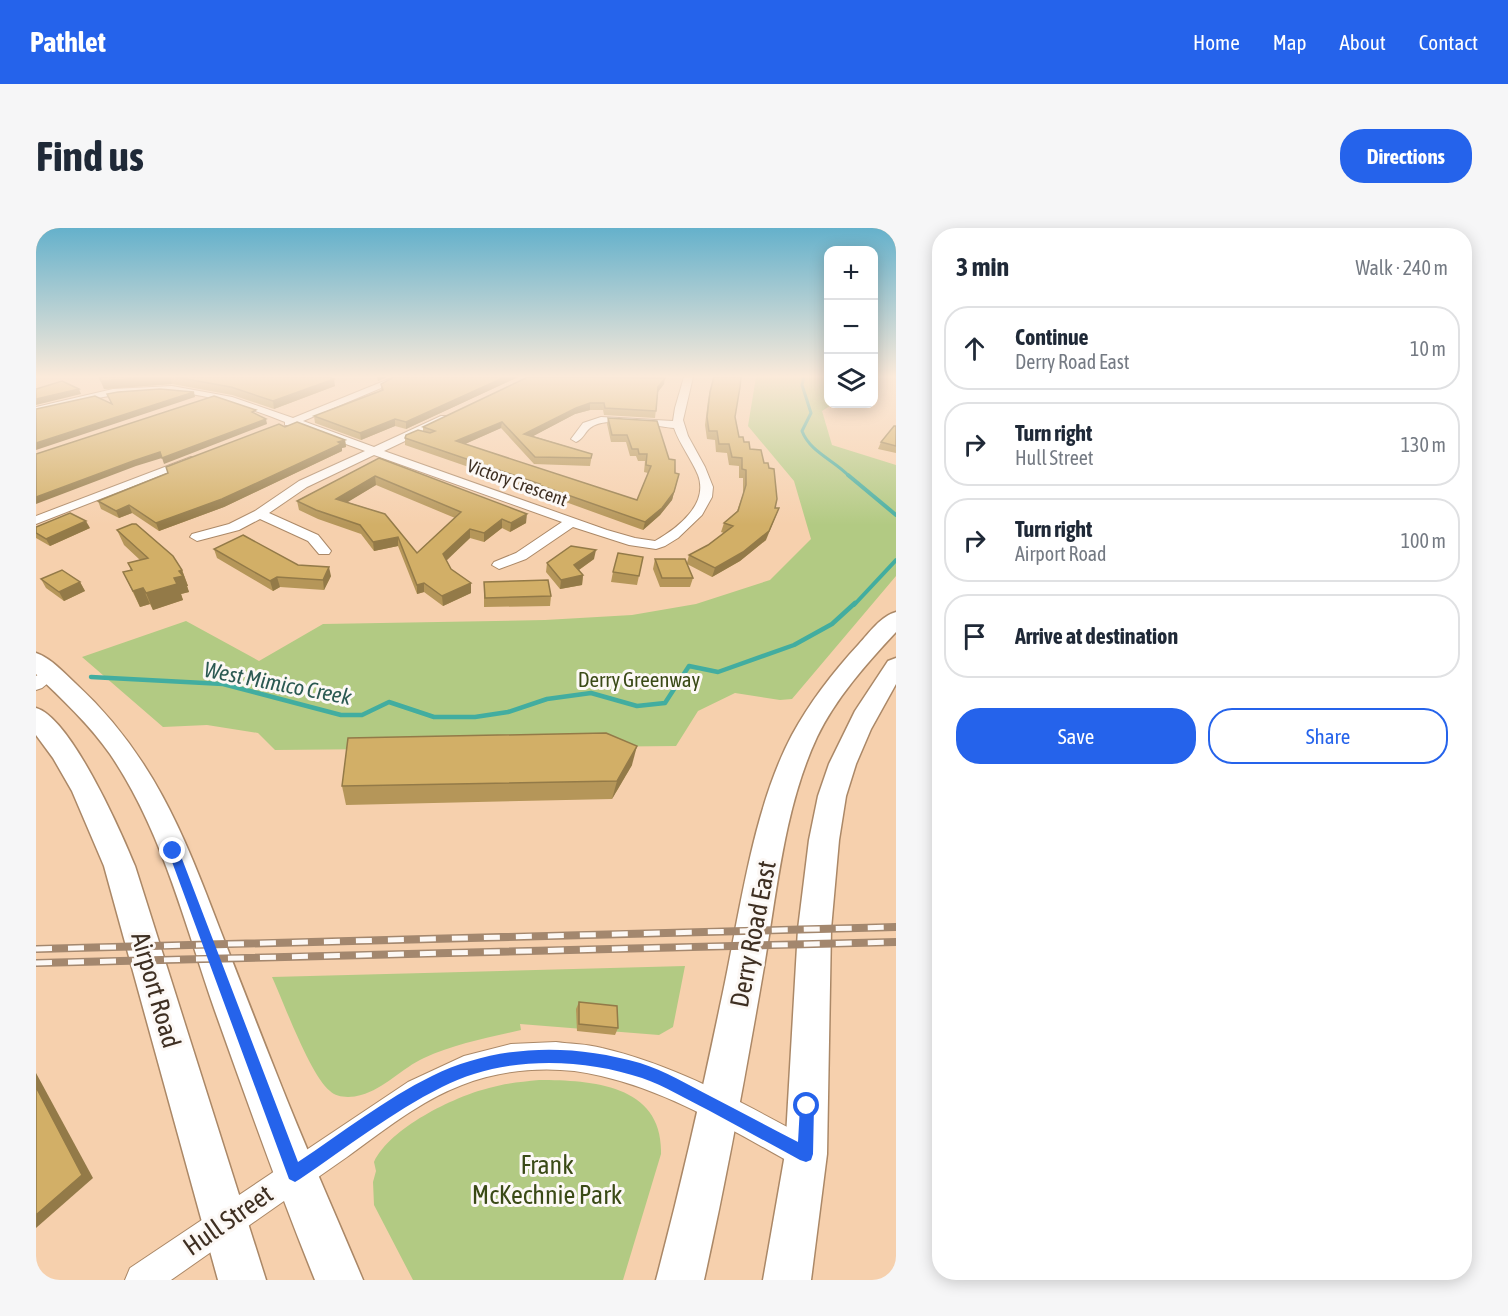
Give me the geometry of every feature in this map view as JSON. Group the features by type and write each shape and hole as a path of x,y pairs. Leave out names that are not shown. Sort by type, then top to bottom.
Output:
{"main road":[{"name":"Derry Road East","path":"680,1280 719,1108 769,854 785,786 804,738 816,717 848,673 896,619"},
{"path":"787,1280 806,1154 814,960 821,859 833,794 849,751 882,685 896,666"},
{"path":"41,673 98,721 128,759 152,803 173,851 295,1174 339,1280"},
{"name":"Airport Road","path":"36,717 56,739 74,766 108,833 128,892 242,1280"}],"street":[{"path":"270,430 280,426"},
{"name":"Victory Crescent","path":"307,426 571,522 646,546 659,545 700,510 705,501 707,480 678,426"},
{"path":"197,537 234,527 260,514 303,484 428,426"},
{"path":"576,439 585,426"},
{"path":"36,520 203,456"},
{"path":"260,514 313,538 324,551"},
{"path":"499,564 521,556 571,522"},
{"name":"Hull Street","path":"142,1280 403,1100 465,1069 495,1061 527,1057 559,1057 611,1063 640,1071 672,1083 806,1154"}],"green space":[{"name":"Derry Greenway","path":"748,426 826,426 832,445 896,465 896,576 792,699 780,700 735,693 698,711 676,746 275,750 258,733 207,725 163,727 82,657 186,621 259,661 323,624 545,620 632,615 696,604 770,580 811,539 794,481"},
{"path":"685,966 673,1027 659,1035 520,1024 521,1030 435,1053 416,1062 377,1088 349,1097 333,1093 322,1083 298,1038 272,977"},
{"name":"Frank McKechnie Park","path":"539,1080 581,1082 621,1091 638,1100 650,1113 659,1131 661,1154 623,1280 413,1280 374,1205 373,1182 376,1171 374,1162 382,1149 408,1126 441,1106 495,1086"}],"building":[{"path":"36,426 88,426 36,443"},
{"path":"122,426 247,426 162,458 160,452 133,461 36,497 36,454"},
{"path":"273,426 308,426 345,440 338,442 341,444 222,499 156,523 129,505 116,511 98,501 168,473 166,467"},
{"path":"341,426 377,426 360,433"},
{"path":"492,426 456,441 637,500 651,466 646,465 647,454 639,454 638,449 632,449 627,435 612,435 610,426 659,426 669,459 675,460 675,473 679,474 674,492 662,508 645,522 405,438 406,435 418,430 430,433 435,431 423,427"},
{"path":"506,426 540,426 524,434 592,454 591,458 535,457"},
{"path":"708,426 737,426 739,437 743,437 744,442 749,442 750,449 761,450 764,463 768,463 769,468 774,469 777,499 775,508 779,508 769,531 743,552 715,568 689,555 708,545 733,526 724,523 738,511 746,485 746,470 742,469 742,458 732,457 729,444 719,444 717,431 709,431"},
{"path":"894,426 896,426 896,446 881,442"},
{"path":"379,458 527,514 511,523 502,519 484,533 470,529 443,554 451,569 471,583 442,596 424,583 417,585 398,537 373,542 360,525 297,501","holes":["375,476 461,512 417,553 385,514 336,499"]},
{"path":"70,513 86,521 46,539 36,533 36,527"},
{"path":"136,524 173,556 183,576 174,578 177,584 146,593 143,588 133,591 123,572 132,570 128,563 148,558 117,530"},
{"path":"243,535 298,565 329,567 323,580 277,577 270,581 214,549"},
{"path":"571,546 596,550 574,565 583,575 561,580 547,563"},
{"path":"618,553 643,557 639,576 613,572"},
{"path":"655,559 685,559 693,578 662,578"},
{"path":"62,570 80,582 59,592 41,579"},
{"path":"548,580 551,596 485,598 484,582"},
{"path":"606,733 637,746 617,781 342,786 348,738"},
{"path":"579,1002 617,1006 618,1028 579,1024"},
{"path":"36,1087 82,1175 36,1215"}],"waterway":[{"name":"West Mimico Creek","path":"804,426 802,431 811,445 848,475"},
{"name":"West Mimico Creek","path":"848,475 896,515"},
{"name":"West Mimico Creek","path":"854,605 896,560"},
{"name":"West Mimico Creek","path":"91,677 223,684 341,715 362,715 389,702 434,717 475,717 508,712 547,699 591,693 637,706 665,703 689,666 718,672 794,645 832,624 855,603"}],"railway":[{"path":"36,949 896,927"},
{"path":"36,963 896,942"}],"route":[{"path":"173,851 295,1174 403,1100 465,1069 495,1061 527,1057 559,1057 611,1063 640,1071 672,1083 806,1154 807,1106"}]}
